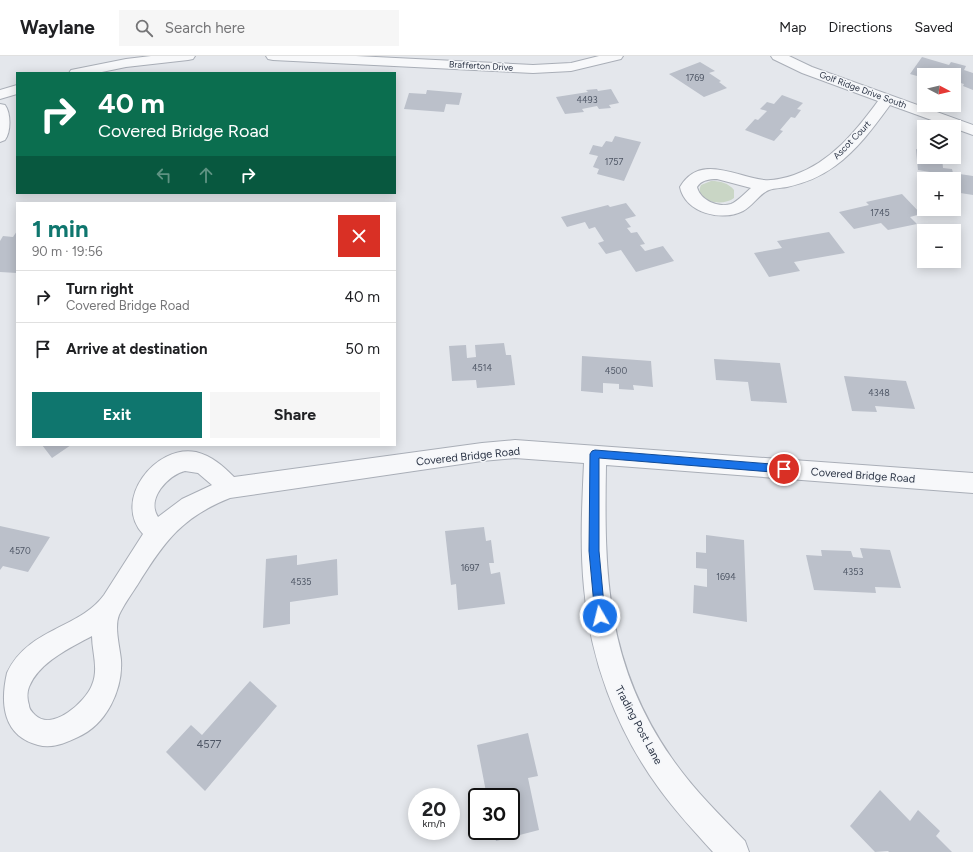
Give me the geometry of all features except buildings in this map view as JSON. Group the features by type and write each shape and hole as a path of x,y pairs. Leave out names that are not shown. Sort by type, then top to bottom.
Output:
{"street":[{"path":"80,72 126,60 188,56"},
{"name":"Brafferton Drive","path":"274,56 345,58 533,69 571,67 616,56"},
{"name":"Golf Ridge Drive South","path":"778,56 807,70 973,130"},
{"path":"0,94 16,89"},
{"name":"Ascot Court","path":"764,186 801,178 823,167 836,158 854,140 887,99"},
{"path":"0,108 2,125 0,137"},
{"name":"Covered Bridge Road","path":"106,612 105,639 108,655 108,669 106,685 98,701 86,715 71,727 51,733 39,732 28,728 20,721 15,712 14,698 17,683 25,668 37,656 57,641 80,629 106,612 157,533 175,515 209,495 229,488 482,452 515,449 973,483"},
{"name":"Trading Post Lane","path":"595,454 594,551 598,605 604,638 615,677 633,719 661,768 702,818 734,852"},
{"path":"157,533 146,521 143,509 144,493 152,480 160,472 171,465 183,462 195,462 206,466 229,488"}],"green space":[{"path":"711,181 727,184 734,190 734,198 723,202 705,199 701,195 701,185"}],"route":[{"path":"600,616 594,551 593,511 595,454 784,469"}]}
